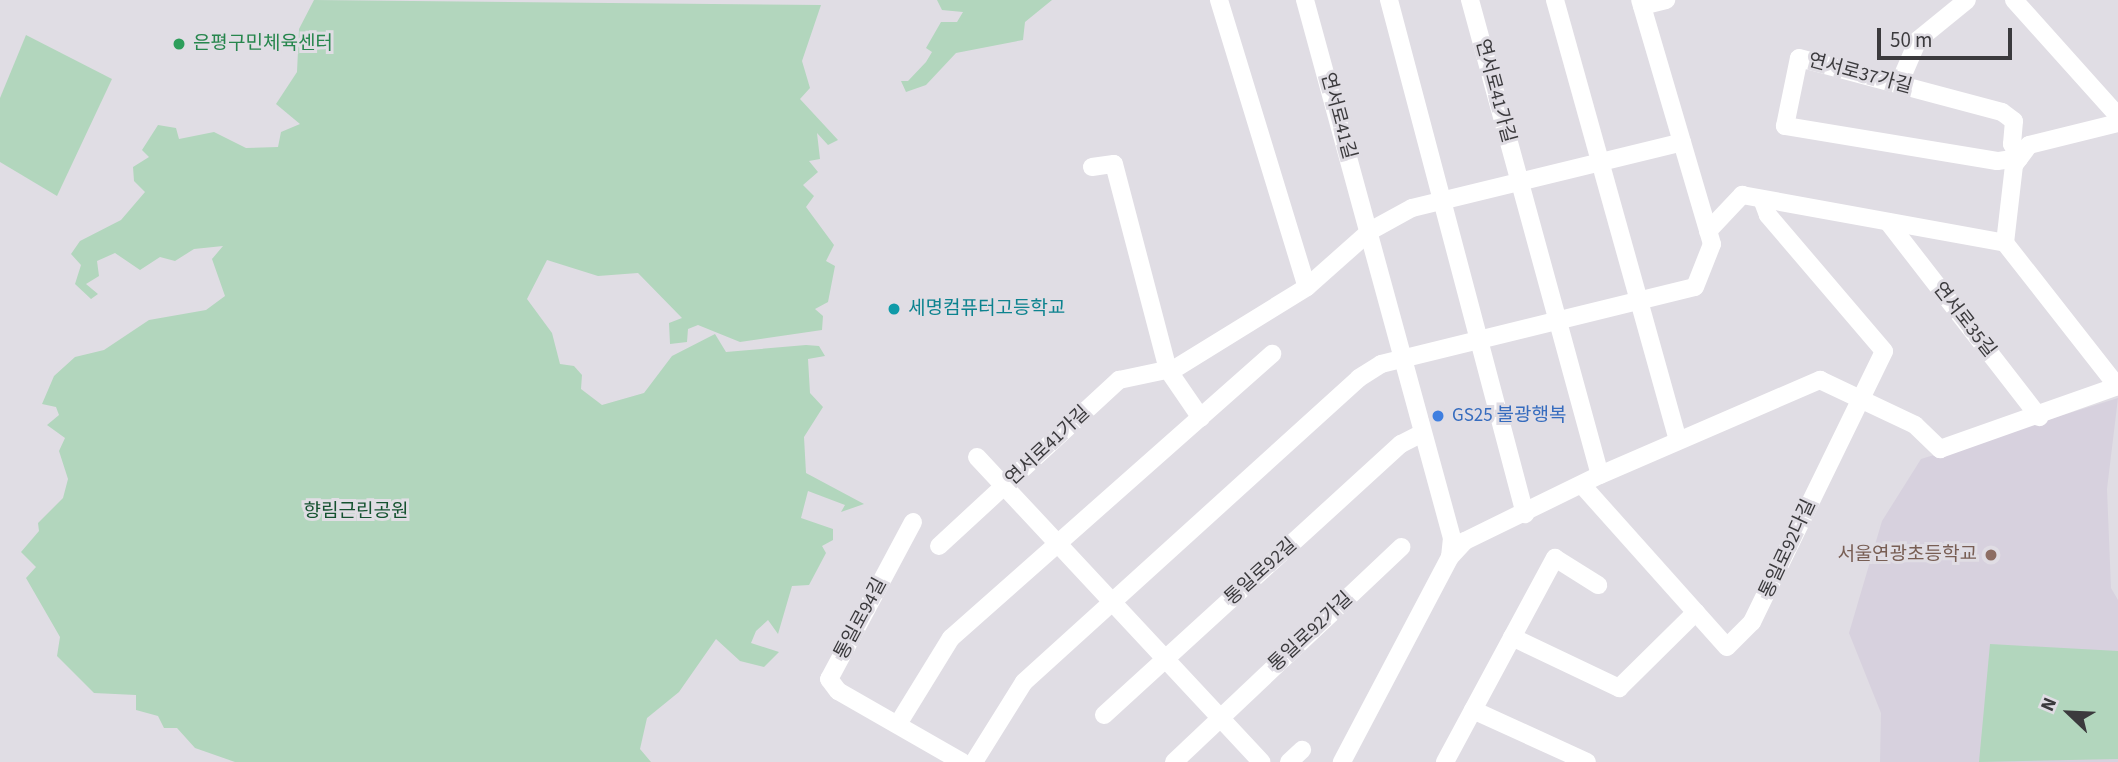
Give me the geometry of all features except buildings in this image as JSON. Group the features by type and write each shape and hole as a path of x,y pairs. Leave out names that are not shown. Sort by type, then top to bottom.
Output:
{"street":[{"path":"1219,0 1307,287"},
{"name":"연서로41길","path":"1305,0 1370,232"},
{"path":"1389,0 1446,200 1525,514"},
{"name":"연서로41가길","path":"1470,0 1557,322"},
{"path":"1555,0 1599,162 1644,301 1678,440"},
{"path":"974,762 1024,682 1114,604 1359,378 1400,360 1695,288 1707,259 1708,231 1641,3 1666,0"},
{"path":"1899,84 1919,40 1967,0"},
{"path":"2014,0 2118,116"},
{"name":"연서로37가길","path":"2005,243 2019,158 2011,144 2014,121 2002,112 1799,58 1786,126 1997,161 2019,158"},
{"path":"2019,158 2029,145 2118,123"},
{"name":"연서로41가길","path":"939,546 1119,380 1168,369 1307,287 1370,232 1412,208 1682,142"},
{"path":"1092,167 1114,164 1168,369 1201,418"},
{"path":"1342,762 1450,557 1465,541 1600,475 1820,380 1915,425 1940,449 2039,417 2117,386 2005,243 1742,195 1708,231"},
{"name":"통일로92다길","path":"1582,485 1727,647 1752,622 1857,398 1884,351 1768,215 1762,199"},
{"name":"연서로35길","path":"1888,222 2039,417"},
{"path":"1370,232 1400,360 1451,538 1450,557"},
{"path":"1557,322 1600,475"},
{"path":"898,724 959,631 1060,546 1272,354"},
{"name":"통일로92길","path":"1104,715 1401,444 1421,434"},
{"path":"977,457 1261,762"},
{"name":"통일로94길","path":"912,522 830,679 838,691 962,762"},
{"name":"통일로92가길","path":"1174,762 1401,547"},
{"path":"1445,762 1555,558 1598,585"},
{"path":"1512,637 1619,688 1696,612"},
{"path":"1473,710 1587,762"}],"shaded area":[{"name":"서울연광초등학교","path":"2118,398 2107,489 2111,588 2118,600 2118,762 1880,762 1881,713 1849,633 1882,521 1921,459"}],"green space":[{"name":"향림근린공원","path":"314,0 821,5 802,61 810,88 800,99 838,140 828,145 817,133 820,159 809,161 818,172 803,185 814,196 806,207 834,245 826,261 835,266 828,302 815,309 823,316 822,330 740,342 698,325 688,329 687,342 670,344 669,323 682,318 638,273 598,276 547,260 527,299 552,333 560,364 574,366 582,375 581,389 602,405 644,393 672,356 715,334 726,352 806,345 819,346 825,356 808,359 810,393 823,407 804,437 806,473 864,504 841,512 845,505 808,491 801,518 833,529 833,540 822,546 826,553 809,585 792,586 778,634 768,620 756,631 751,643 779,652 764,667 740,661 716,639 679,692 647,718 640,749 651,762 235,762 195,748 177,728 164,728 158,716 136,710 136,695 94,693 57,656 60,637 26,578 36,567 21,552 39,531 38,523 63,498 68,479 59,451 65,438 47,425 59,415 56,407 42,404 54,376 75,357 104,350 149,320 206,310 225,296 212,259 223,246 194,249 175,261 160,257 140,270 115,253 97,261 99,276 86,284 98,294 91,299 75,284 81,265 71,254 80,241 121,220 145,192 134,181 133,167 149,157 142,150 158,125 176,128 179,139 214,132 246,148 278,147 281,132 300,124 276,104 297,72 299,29"},
{"path":"937,0 1052,0 1025,22 1023,40 956,53 926,85 906,92 901,81 908,81 926,62 932,52 926,48 941,22 957,22 963,12 942,10"},
{"path":"26,35 112,79 57,196 0,162 0,98"},
{"path":"1990,644 2118,651 2118,759 1979,762"}],"place":[{"name":"은평구민체육센터","path":"179,44"},
{"name":"세명컴퓨터고등학교","path":"894,309"},
{"name":"GS25 불광행복","path":"1438,416"},
{"name":"서울연광초등학교","path":"1991,555"}]}
